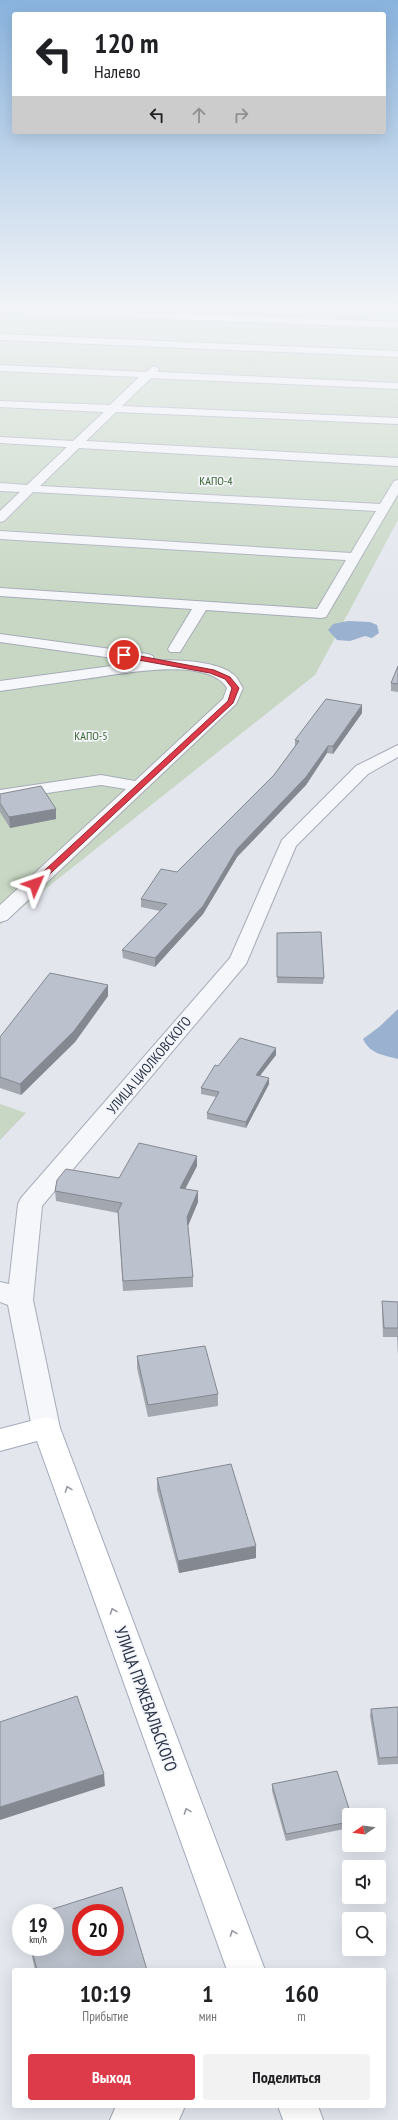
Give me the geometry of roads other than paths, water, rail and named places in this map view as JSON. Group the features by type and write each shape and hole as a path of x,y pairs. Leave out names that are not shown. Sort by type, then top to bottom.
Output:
{"main road":[{"path":"0,1440 46,1428"},
{"name":"УЛИЦА ПРЖЕВАЛЬСКОГО","path":"46,1428 245,1968"},
{"path":"130,2120 160,2108"},
{"path":"299,2108 304,2120"}],"street":[{"path":"0,518 120,402"},
{"path":"0,404 398,421"},
{"path":"0,440 398,462"},
{"path":"0,592 201,607 321,614 398,484"},
{"path":"0,488 384,508"},
{"path":"0,535 355,557"},
{"path":"0,686 156,666 174,657 201,607"},
{"path":"0,638 155,660 174,657 228,678 236,688 230,701 0,916"},
{"name":"УЛИЦА ЦИОЛКОВСКОГО","path":"46,1428 10,1296 30,1204 239,960 288,844 362,770 398,750"},
{"path":"0,795 101,780 120,782 139,787"}],"water":[{"path":"348,621 370,622 377,625 379,633 372,638 365,636 350,641 337,640 328,630 333,624"},
{"path":"398,1009 398,1059 373,1051 363,1039 379,1027"}],"park label":[{"name":"КАПО-4","path":"216,481"},
{"name":"КАПО-5","path":"91,736"}]}
